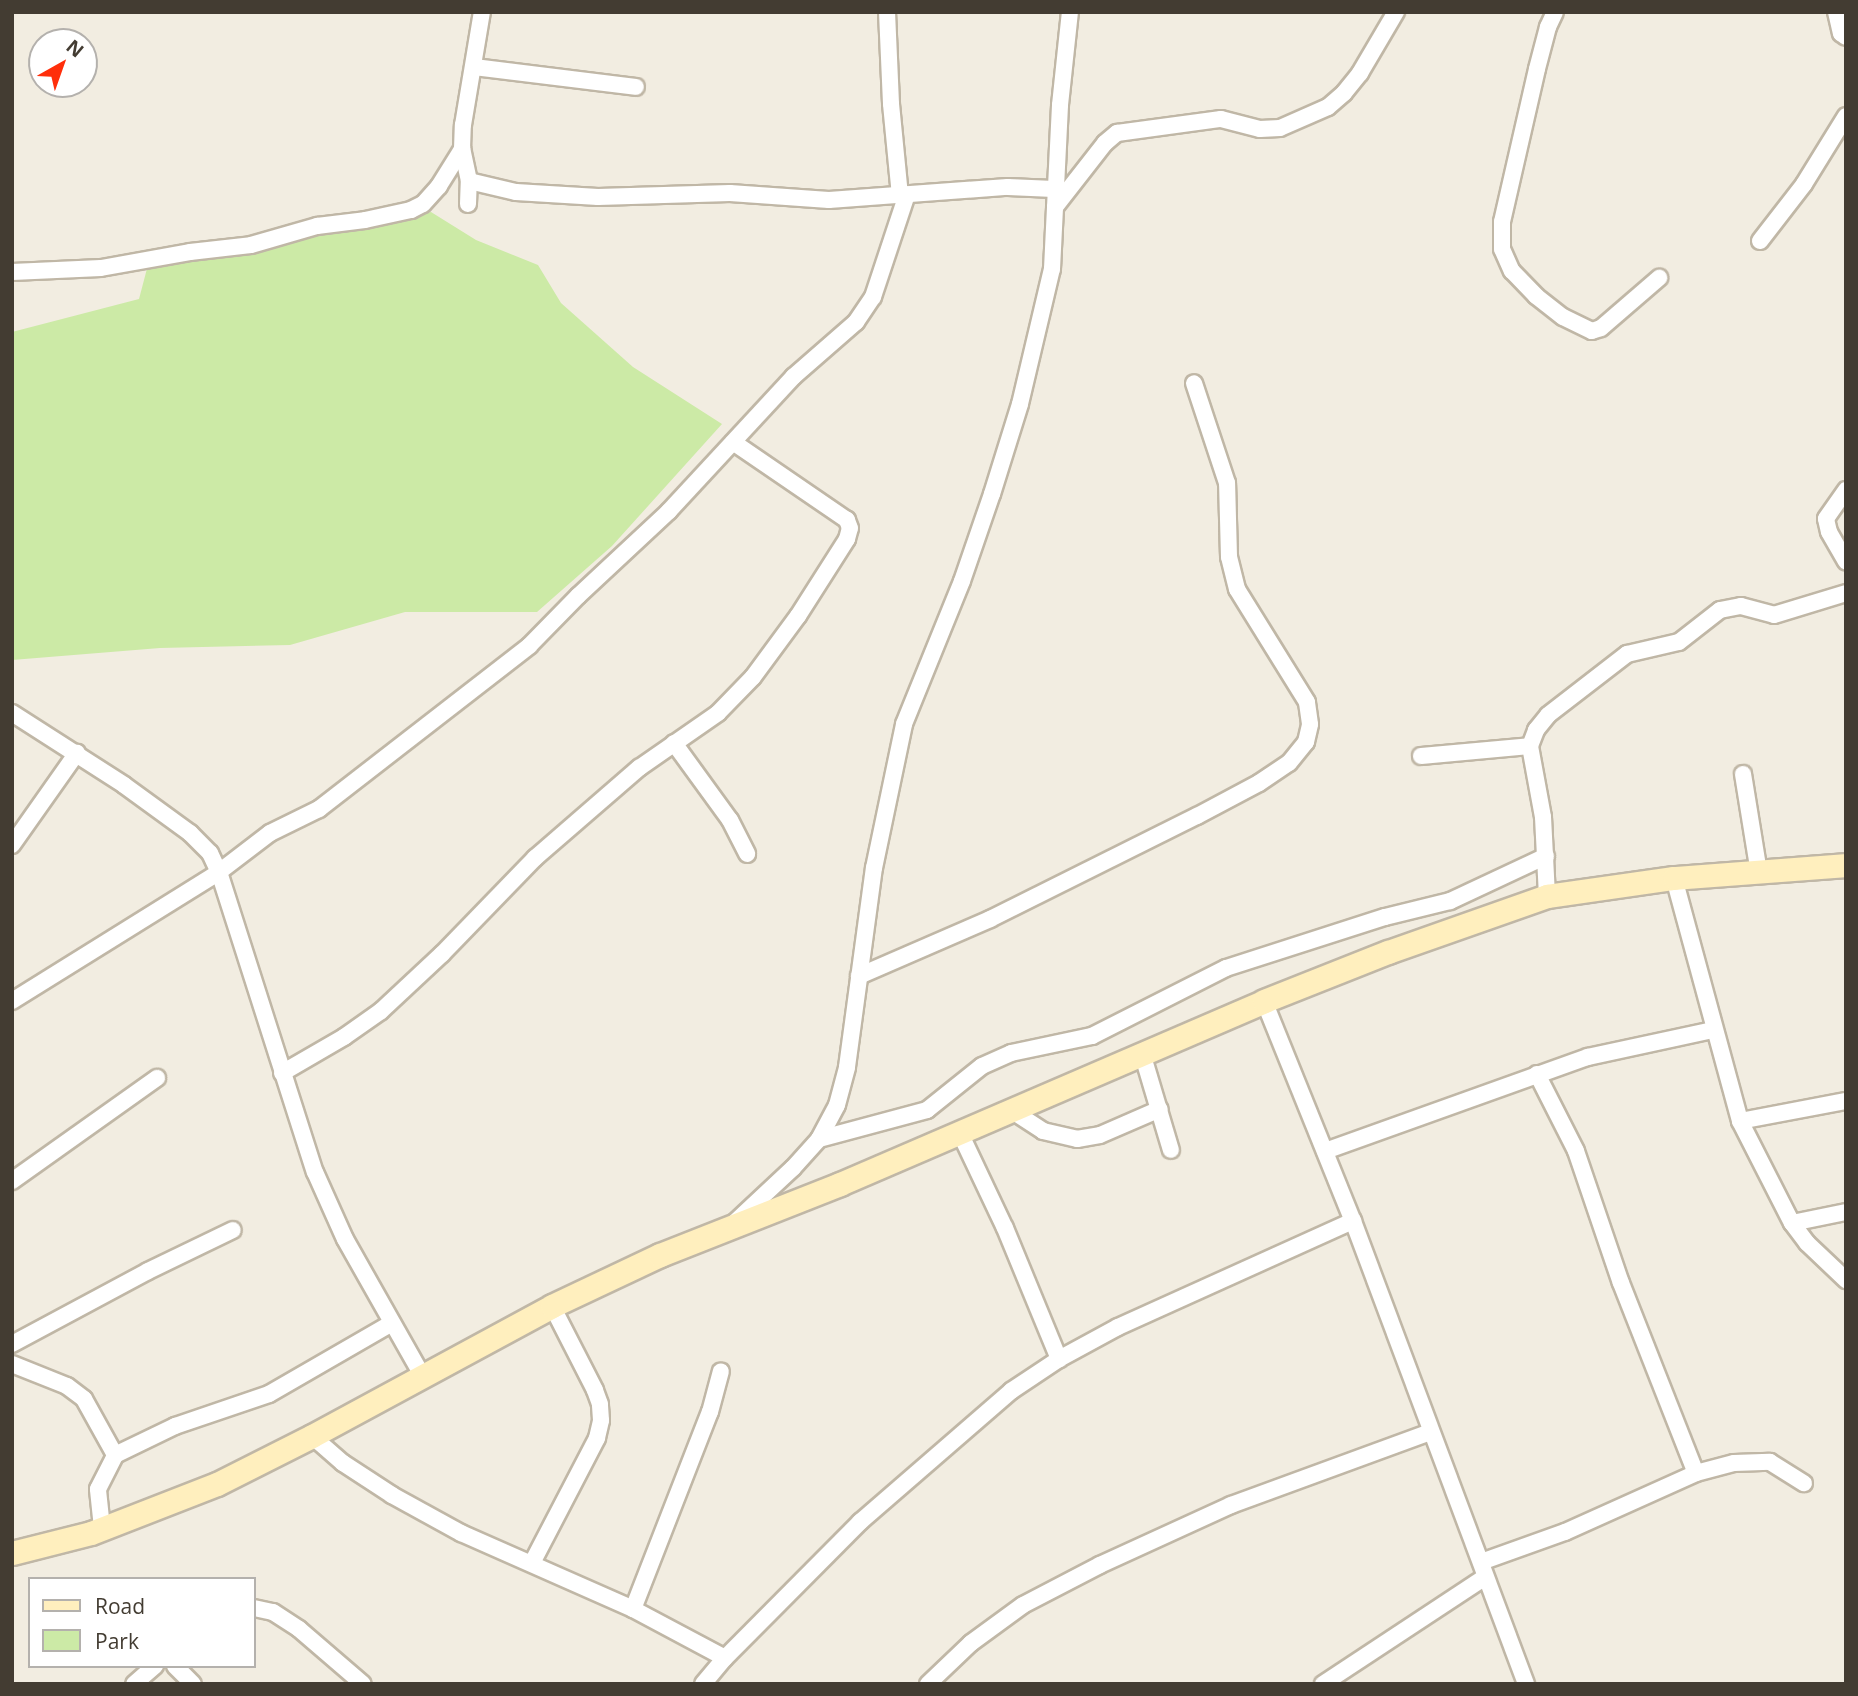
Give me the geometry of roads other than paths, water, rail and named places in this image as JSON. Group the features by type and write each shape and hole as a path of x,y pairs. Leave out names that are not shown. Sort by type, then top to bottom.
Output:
{"main road":[{"path":"12,1553 102,1528 217,1484 312,1436 552,1306 733,1224 839,1184 1264,1001 1489,914 1548,896 1674,878 1846,866"}],"street":[{"path":"468,204 469,181 462,149 482,12"},
{"path":"12,1001 219,872 271,833 332,800 529,646 669,511 793,377 856,322 873,297 903,194 891,104 887,12"},
{"path":"733,1224 793,1168 819,1139 837,1105 847,1066 876,854 904,724 962,580 1020,404 1052,269 1054,189 1070,12"},
{"path":"1055,207 1105,144 1117,133 1221,119 1250,128 1280,128 1328,107 1360,73 1395,12"},
{"path":"1555,12 1548,27 1537,69 1502,222 1502,249 1512,271 1536,296 1563,317 1592,331 1601,328 1660,278"},
{"path":"1836,12 1841,33 1846,37"},
{"path":"474,67 636,87"},
{"path":"1760,241 1797,194 1846,116"},
{"path":"12,272 101,268 190,252 251,245 317,226 365,220 411,209 423,204 439,186 462,149"},
{"path":"469,181 558,197 730,193 828,200 1008,187 1054,189"},
{"path":"859,976 990,919 1198,816 1259,783 1289,763 1307,742 1310,724 1307,702 1237,589 1229,558 1227,482 1194,383"},
{"path":"282,1073 344,1038 380,1011 442,954 535,858 639,768 718,713 753,677 828,573 847,539 850,528 847,520 733,442"},
{"path":"1846,490 1826,519 1829,532 1846,561"},
{"path":"1548,896 1546,856 1530,746 1536,730 1548,715 1627,653 1679,642 1720,610 1733,606 1774,615 1846,593"},
{"path":"12,713 76,753 190,834 210,853 219,872 315,1172 345,1239 423,1377"},
{"path":"674,743 730,820 747,853"},
{"path":"1420,756 1530,746"},
{"path":"12,845 76,753"},
{"path":"1743,774 1759,873"},
{"path":"819,1139 927,1110 982,1066 1012,1053 1092,1036 1226,968 1385,916 1419,911 1450,901 1546,856"},
{"path":"1674,878 1713,1030 1740,1121 1792,1223 1807,1243 1846,1280"},
{"path":"1264,1001 1353,1221 1526,1684"},
{"path":"1325,1151 1537,1074 1601,1054 1713,1030"},
{"path":"1142,1053 1171,1150"},
{"path":"1537,1074 1577,1151 1621,1283 1696,1473"},
{"path":"12,1181 157,1078"},
{"path":"1740,1121 1846,1101"},
{"path":"1011,1111 1043,1131 1077,1139 1100,1135 1160,1109"},
{"path":"960,1133 1010,1238 1059,1359"},
{"path":"1792,1223 1846,1212"},
{"path":"703,1684 724,1658 860,1522 969,1425 1059,1359 1211,1283 1353,1221"},
{"path":"12,1344 148,1271 233,1230"},
{"path":"532,1563 597,1438 601,1420 600,1404 595,1390 552,1306"},
{"path":"102,1528 98,1489 116,1455 175,1426 269,1394 392,1323"},
{"path":"12,1364 67,1386 85,1399 116,1455"},
{"path":"633,1609 710,1412 721,1371"},
{"path":"929,1684 971,1643 1023,1605 1100,1565 1231,1505 1431,1432"},
{"path":"312,1436 343,1463 392,1495 461,1533 633,1609 724,1658"},
{"path":"1323,1684 1483,1569 1696,1473 1734,1463 1770,1462 1804,1483"},
{"path":"256,1608 273,1612 299,1629 363,1684"},
{"path":"134,1684 153,1668"},
{"path":"178,1668 193,1684"}]}
